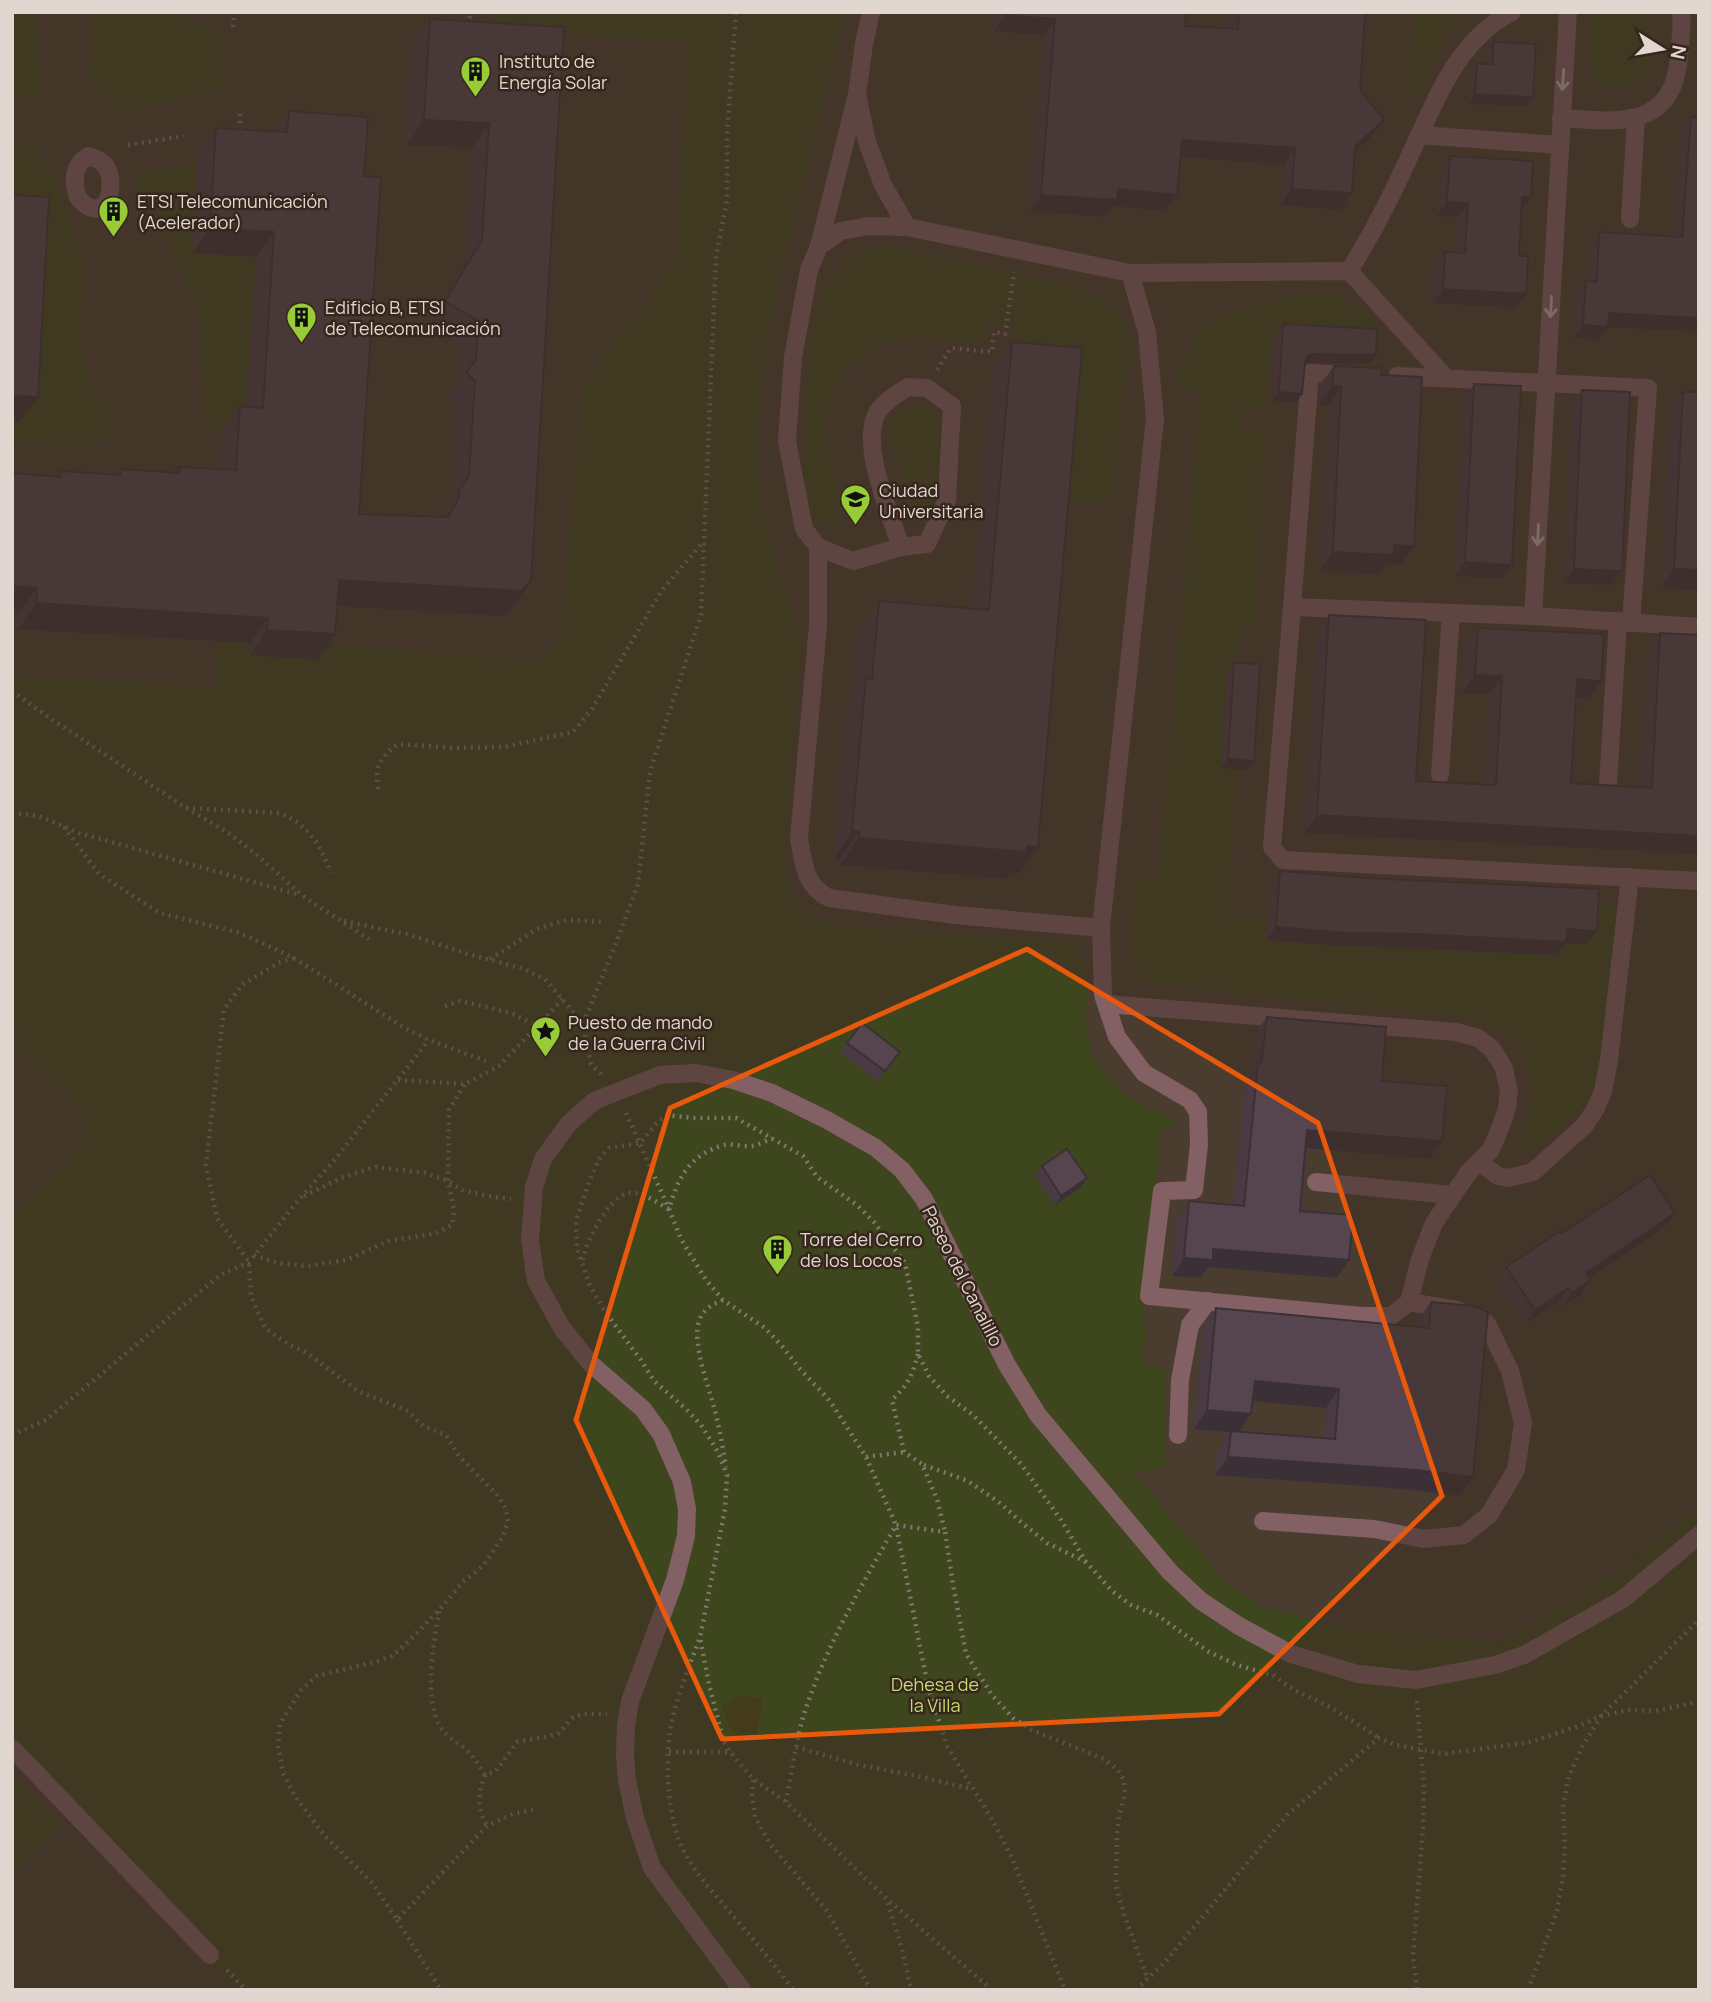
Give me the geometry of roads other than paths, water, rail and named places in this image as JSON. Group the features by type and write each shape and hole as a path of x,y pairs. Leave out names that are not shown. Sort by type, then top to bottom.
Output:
{"street":[{"path":"871,12 857,94 819,246 809,270 793,357 787,441 804,529 818,547 853,561 901,547 927,544 947,500 952,406 927,388 908,387 891,398 876,414 872,434 873,459 901,547"},
{"path":"1349,271 1372,235 1450,72 1473,41 1494,21 1512,12"},
{"path":"1533,616 1568,12"},
{"path":"1561,118 1614,122 1636,118 1655,109 1668,95 1678,69 1681,12"},
{"path":"857,94 867,142 883,185 906,227"},
{"path":"1630,219 1636,118"},
{"path":"1419,135 1559,145"},
{"path":"819,246 841,231 868,226 906,227 1130,273 1349,271 1446,378"},
{"path":"1106,1004 1456,1032 1478,1038 1492,1049 1504,1068 1509,1092 1497,1140 1468,1173 1434,1223 1420,1259 1409,1302 1391,1316 1362,1317 1150,1296 1162,1191 1194,1190 1199,1144 1198,1112 1190,1100 1144,1073 1117,1037 1106,1004 1103,995 1101,928 1155,419 1147,332 1130,273"},
{"path":"1608,784 1648,388 1310,373 1272,847 1283,860 1699,881"},
{"path":"818,547 818,625 799,839 805,870 815,891 829,898 955,915 1101,928"},
{"path":"1293,607 1533,616 1699,627"},
{"path":"1440,775 1451,613"},
{"path":"1479,1162 1497,1176 1508,1178 1533,1172 1586,1125 1596,1108 1609,1060 1630,877"},
{"name":"Paseo del Canalillo","path":"742,1990 652,1868 635,1818 625,1757 631,1701 675,1580 686,1536 687,1509 682,1482 661,1434 643,1409 591,1364 562,1328 536,1281 530,1240 532,1200 543,1159 569,1123 594,1101 660,1075 696,1073 733,1080 772,1093 876,1148 902,1170 924,1199 1007,1365 1038,1415 1170,1572 1201,1601 1239,1626 1292,1654 1358,1674 1416,1679 1495,1665 1524,1655 1623,1599 1699,1535"},
{"path":"1316,1182 1452,1195"},
{"path":"1178,1435 1180,1380 1189,1325 1208,1301"},
{"path":"1263,1521 1374,1529 1424,1539 1464,1535 1489,1515 1516,1470 1523,1423 1510,1371 1487,1324 1457,1310 1409,1302"},
{"path":"12,1748 210,1955"}],"place":[{"name":"Instituto de Energía Solar","path":"476,98"},
{"name":"ETSI Telecomunicación (Acelerador)","path":"114,238"},
{"name":"Edificio B, ETSI de Telecomunicación","path":"302,344"},
{"name":"Ciudad Universitaria","path":"856,527"},
{"name":"Puesto de mando de la Guerra Civil","path":"545,1059"},
{"name":"Torre del Cerro de los Locos","path":"777,1276"}],"park label":[{"name":"Dehesa de la Villa","path":"935,1694"}]}
